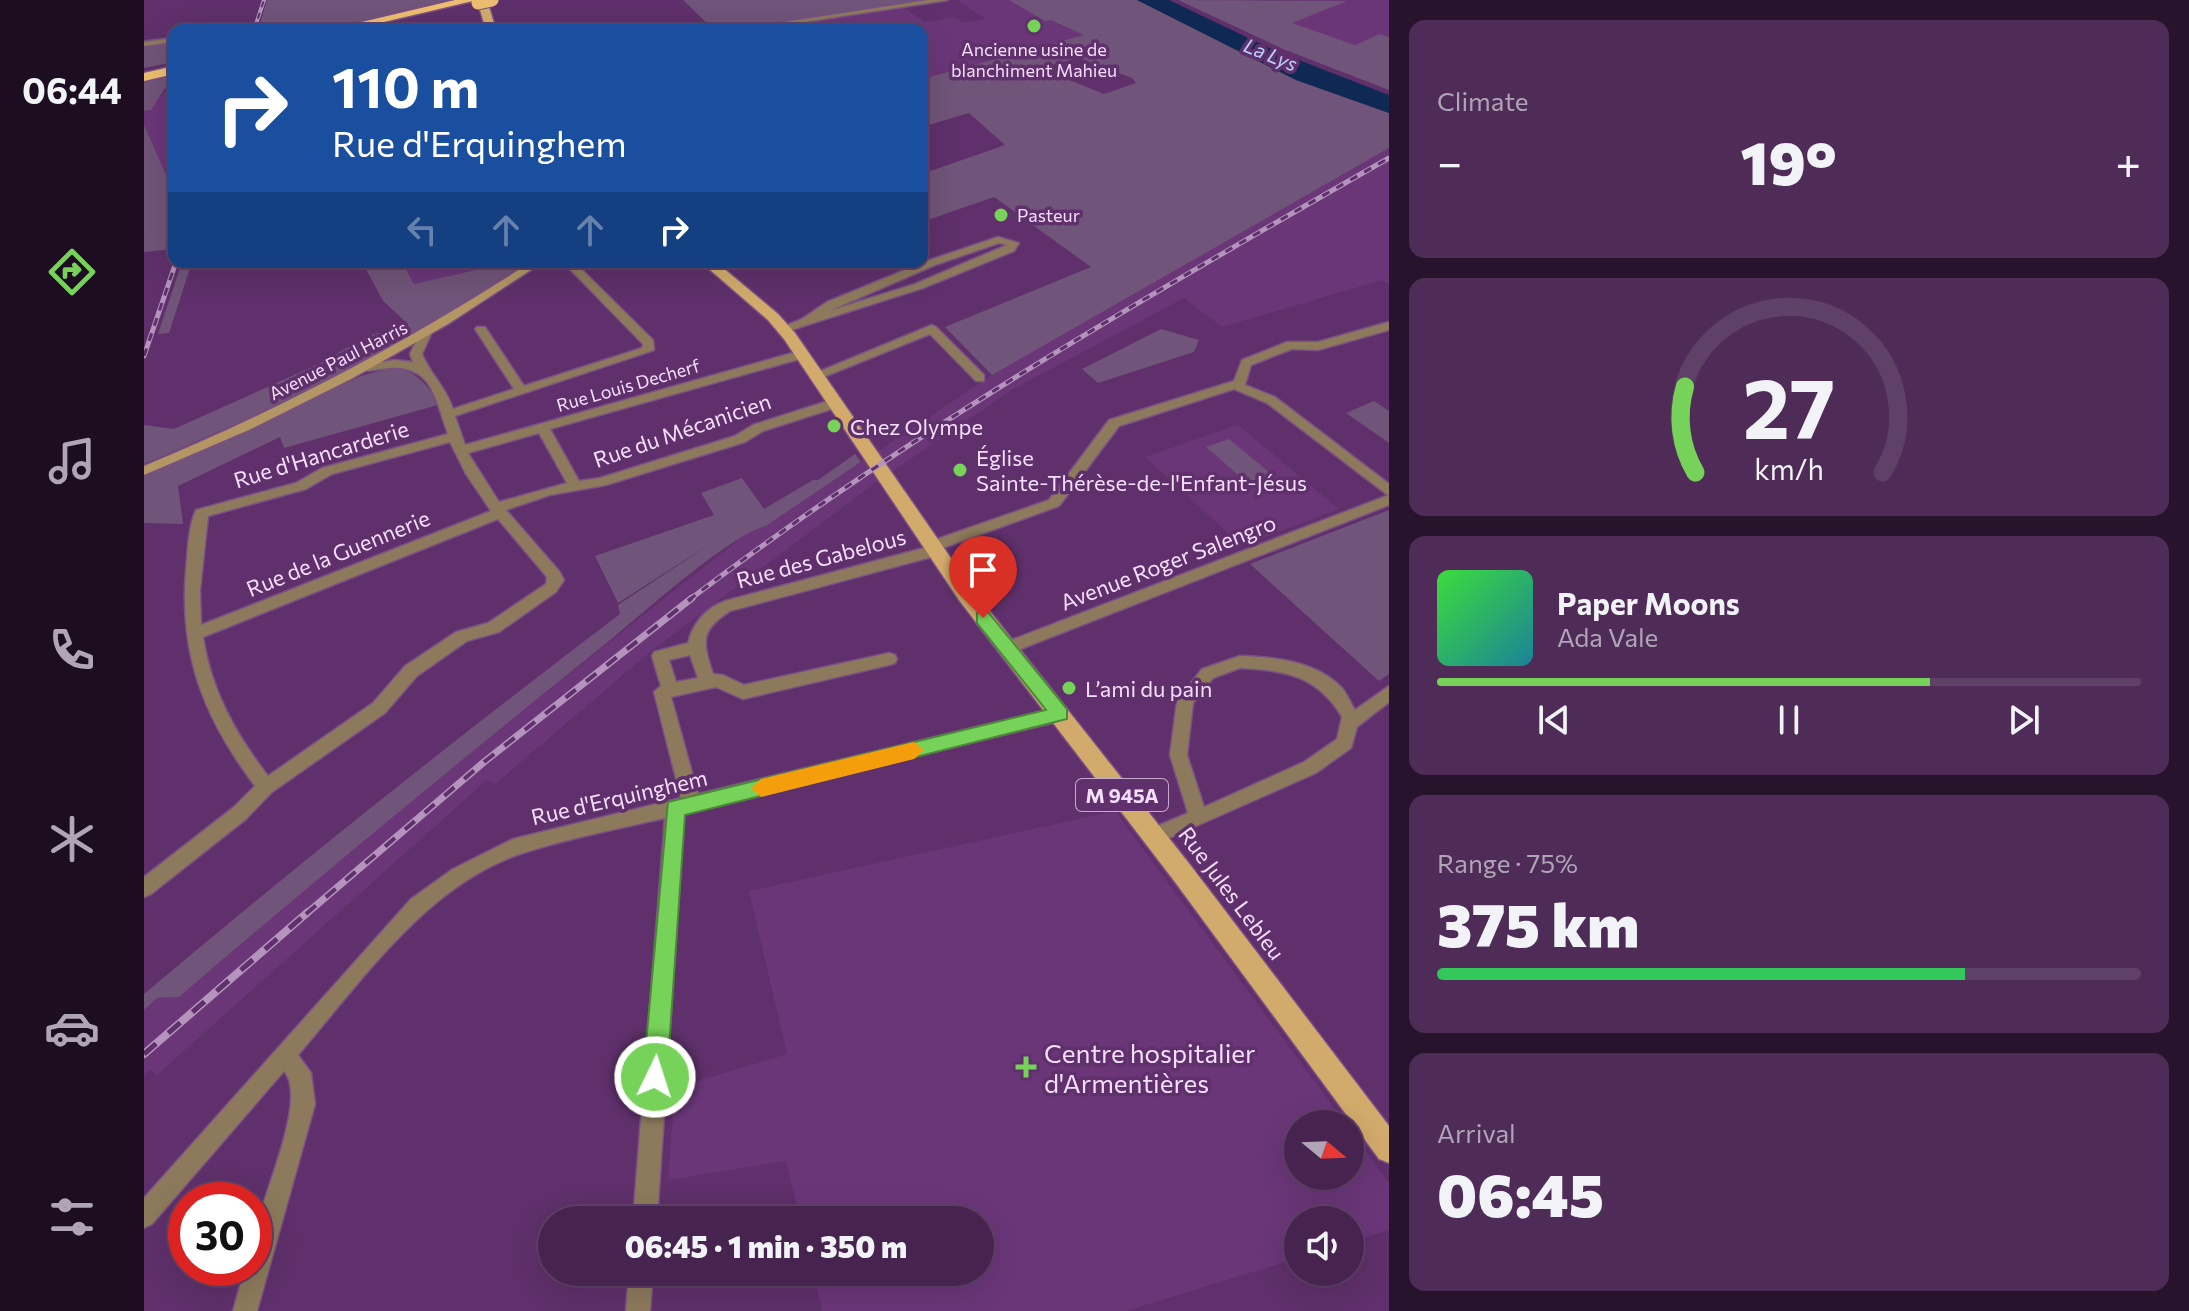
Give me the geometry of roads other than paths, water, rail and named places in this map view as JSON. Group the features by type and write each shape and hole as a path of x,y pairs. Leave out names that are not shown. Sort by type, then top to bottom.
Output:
{"highway":[{"path":"365,24 482,1"},
{"path":"382,24 482,1"},
{"path":"144,74 168,69"}],"main road":[{"path":"482,1 489,24"},
{"name":"Avenue Paul Harris","path":"144,471 261,420 364,368 425,334 529,268"},
{"name":"M 945A","path":"715,268 784,329 836,403"},
{"name":"Rue Jules Lebleu","path":"836,403 932,549 1154,836 1387,1147"}],"street":[{"path":"778,24 944,0"},
{"path":"144,44 168,41"},
{"path":"784,329 907,289 1010,249 1014,243 998,240 928,266"},
{"path":"449,414 642,354 650,346 574,268"},
{"path":"807,321 831,304 923,268"},
{"path":"893,279 907,289"},
{"path":"1389,326 1323,345 1291,345 1251,359 1239,385 1271,400 1389,491"},
{"path":"481,329 521,390"},
{"path":"817,375 932,329 980,378"},
{"path":"422,370 416,354 425,334"},
{"name":"Rue Louis Decherf","path":"462,450 803,354"},
{"path":"144,888 247,807 266,787 379,708 411,671 459,637 493,628 551,588 557,578 498,510 455,436 441,388 422,370 401,363 364,368"},
{"name":"Rue des Gabelous","path":"696,647 697,635 704,623 725,607 932,549 1054,503 1114,423 1239,385"},
{"name":"Rue du Mécanicien","path":"498,510 735,440 758,428 836,403"},
{"path":"543,428 575,486"},
{"name":"Rue d'Hancarderie","path":"193,634 190,572 201,513 301,486 327,471 455,436"},
{"name":"Avenue Roger Salengro","path":"1007,648 1389,500"},
{"name":"Rue de la Guennerie","path":"193,634 498,510"},
{"path":"193,634 212,702 236,747 266,787"},
{"path":"646,1206 684,806 660,656 696,647 707,682"},
{"path":"666,691 717,680 743,692 889,659"},
{"path":"1154,836 1198,816 1330,756 1349,738 1354,721 1350,705 1339,691 1325,678 1300,666 1272,660 1250,661 1216,673 1192,696 1178,734 1180,763 1198,816"},
{"path":"1354,721 1385,695"},
{"name":"Rue d'Erquinghem","path":"144,1216 423,901 520,845 1060,714"},
{"path":"245,1311 304,1104 300,1073 284,1055"},
{"path":"638,1311 640,1286"}],"water":[{"name":"La Lys","path":"1137,0 1169,0 1278,52 1389,95 1389,113 1296,80"}],"railway":[{"path":"256,24 264,0"},
{"path":"689,600 773,538 944,422 1209,261 1389,158"},
{"path":"144,356 174,268"},
{"path":"306,914 484,762 692,598"},
{"path":"144,1054 308,912"}],"place":[{"name":"Ancienne usine de blanchiment Mahieu","path":"1034,26"},
{"name":"Pasteur","path":"1001,215"},
{"name":"Chez Olympe","path":"834,426"},
{"name":"Église Sainte-Thérèse-de-l'Enfant-Jésus","path":"960,470"},
{"name":"L’ami du pain","path":"1069,688"},
{"name":"Centre hospitalier d'Armentières","path":"1026,1067"}]}
